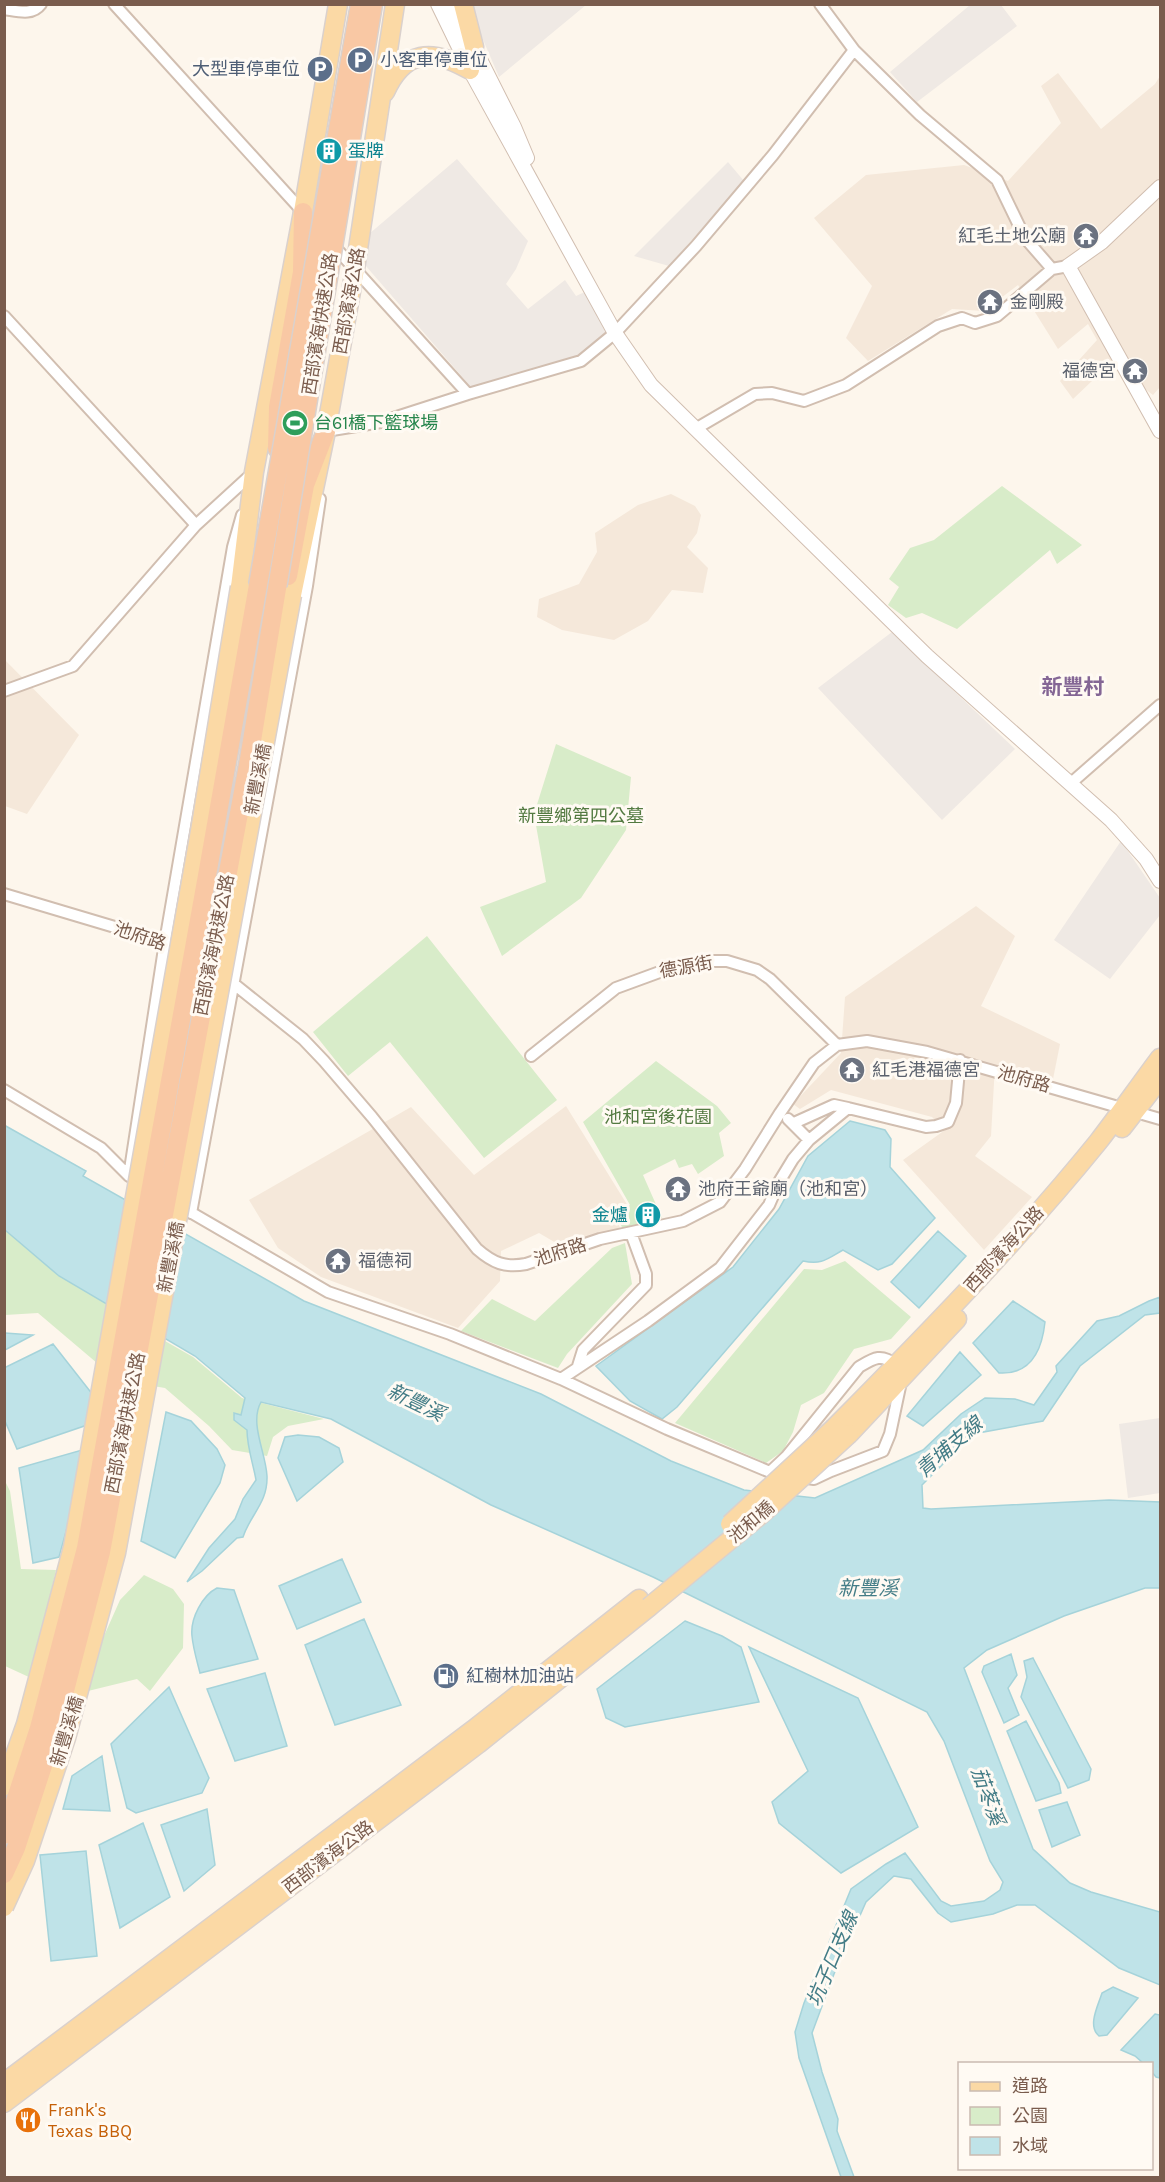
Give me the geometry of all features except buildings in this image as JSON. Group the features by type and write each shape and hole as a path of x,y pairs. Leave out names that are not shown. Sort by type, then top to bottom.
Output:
{"highway":[{"name":"西部濱海快速公路","path":"4,1835 39,1728 86,1548 360,4"},
{"name":"西部濱海快速公路","path":"4,1874 16,1848 56,1729 101,1552 248,765 373,4"},
{"path":"276,480 278,407 302,272 303,212"},
{"path":"248,765 272,660 305,485 326,431"}],"main road":[{"path":"4,1786 26,1724 73,1547 200,831 240,587 254,472 303,212 338,4"},
{"name":"西部濱海公路","path":"292,595 326,431 355,269 377,110 395,4"},
{"path":"463,4 474,47"},
{"path":"377,110 392,77 410,61 434,56 455,62 470,70"},
{"name":"新豐溪橋","path":"4,1907 25,1861 66,1738 116,1553 292,595"},
{"name":"西部濱海公路","path":"1128,1111 1161,1058"},
{"name":"西部濱海公路","path":"842,1431 899,1372 939,1340 1128,1111 1161,1079"},
{"name":"池和橋","path":"644,1603 741,1515 842,1431"},
{"name":"西部濱海公路","path":"4,2103 46,2061 473,1730 644,1603"},
{"name":"西部濱海公路","path":"4,2083 46,2061"}],"street":[{"path":"4,9 28,12 35,11 41,4"},
{"path":"114,4 468,394"},
{"path":"438,4 470,70 615,333 651,385 927,656 1111,820 1146,859 1161,881"},
{"path":"452,4 514,127 554,221"},
{"path":"820,4 854,50 920,115 997,180 1025,238 1052,269"},
{"path":"191,1213 307,586 320,505 326,431 381,422 468,394 581,362 615,333 696,246 766,163 854,50"},
{"path":"697,428 755,394 772,393 804,401 846,385 938,326 962,318 975,322 997,316 1052,269 1068,266 1102,242 1161,187"},
{"path":"1068,266 1161,431"},
{"path":"4,316 196,525"},
{"path":"4,691 73,666 196,525 254,472"},
{"path":"129,1176 165,942 233,547 254,472"},
{"path":"1070,784 1161,705"},
{"name":"池府路","path":"4,894 165,942 234,983 303,1039 324,1061 372,1117 477,1249 489,1260 499,1265 516,1266 600,1239 683,1221 720,1202 746,1169 814,1063 837,1045 867,1041 927,1052 1161,1119"},
{"name":"德源街","path":"531,1056 616,988 638,978 676,966 708,961 727,961 757,970 770,979 837,1045"},
{"path":"794,1123 834,1105 926,1127 948,1122 954,1112 960,1060"},
{"path":"4,1090 101,1148 129,1176 328,1292 450,1334 561,1379 667,1429 770,1472 814,1479 883,1451 890,1434 899,1372 888,1358 874,1358 859,1367 787,1456 770,1472"},
{"path":"561,1379 648,1321 720,1268 769,1205 793,1159 809,1140 848,1108"},
{"path":"780,1113 794,1123 809,1140"},
{"path":"135,1141 203,1155"},
{"path":"578,1366 583,1350 646,1284 646,1274 631,1233"},
{"path":"787,1456 797,1476"}],"shaded area":[{"path":"471,5 586,5 499,77 475,21"},
{"path":"970,5 1001,5 1017,26 917,102 890,72"},
{"path":"1058,73 1101,129 1155,84 1160,76 1160,387 1153,395 1111,363 1073,399 1060,381 1097,340 1088,324 1058,349 1018,285 984,311 952,309 868,361 846,338 872,286 814,218 866,175 964,165 1008,181 1061,123 1041,86"},
{"path":"457,159 528,241 516,269 506,284 528,309 565,280 576,296 587,291 607,332 577,358 471,387 365,265 369,234"},
{"path":"728,162 744,181 669,266 634,256"},
{"path":"671,494 695,506 701,515 697,533 687,547 708,568 703,593 672,590 648,621 614,640 562,630 537,617 539,599 579,584 597,552 595,533 638,505"},
{"path":"892,632 1015,749 942,820 818,688"},
{"path":"4,659 79,735 27,814 5,806"},
{"path":"1121,841 1160,898 1160,915 1110,979 1054,940"},
{"path":"976,906 1015,936 981,1006 1060,1044 1053,1079 995,1065 991,1136 975,1156 1032,1197 984,1250 903,1160 945,1130 932,1117 831,1090 800,1109 793,1104 841,1053 845,997"},
{"path":"566,1106 628,1206 614,1211 621,1231 556,1243 539,1233 501,1251 500,1281 458,1328 321,1277 278,1248 249,1200 411,1107 474,1175"},
{"path":"1160,1418 1160,1493 1128,1498 1119,1424"}],"green space":[{"path":"1002,486 1082,545 1057,564 1050,550 957,629 922,613 906,618 888,605 899,587 889,579 910,548 934,540"},
{"name":"新豐鄉第四公墓","path":"556,744 631,777 626,830 581,898 502,956 480,907 546,882 534,814"},
{"path":"427,936 557,1100 484,1158 390,1042 348,1076 313,1032"},
{"name":"池和宮後花園","path":"656,1061 717,1106 731,1123 719,1133 724,1156 698,1174 692,1164 679,1168 675,1159 643,1175 662,1218 623,1230 616,1212 630,1205 583,1122"},
{"path":"5,1229 130,1321 193,1357 242,1398 324,1419 288,1426 273,1437 267,1456 232,1450 209,1426 165,1388 117,1380 38,1313 5,1315"},
{"path":"625,1243 632,1284 567,1354 558,1368 461,1331 492,1299 535,1321 612,1248"},
{"path":"845,1261 911,1317 891,1339 854,1349 824,1393 801,1405 793,1432 783,1451 766,1463 675,1423 804,1269 822,1270"},
{"path":"4,1479 10,1491 21,1569 56,1570 31,1678 5,1666"},
{"path":"144,1575 173,1589 184,1604 183,1648 150,1691 137,1679 88,1691 100,1645 120,1600"}],"water":[{"path":"850,1121 885,1130 891,1139 890,1167 935,1218 892,1264 878,1270 843,1250 820,1262 803,1261 677,1407 662,1419 630,1401 596,1366 733,1267 779,1209 808,1156"},
{"name":"新豐溪","path":"4,1125 86,1171 83,1176 304,1301 541,1394 671,1461 744,1490 815,1498 923,1450 961,1414 985,1398 1015,1399 1034,1405 1057,1372 1056,1366 1097,1321 1119,1316 1160,1297 1160,1313 1145,1315 1080,1366 1043,1421 973,1434 922,1485 923,1508 931,1509 1109,1500 1160,1502 1160,1588 1145,1588 1064,1616 987,1650 964,1668 1033,1849 1070,1883 1091,1892 1160,1912 1160,1985 1119,1968 1035,1905 1017,1905 993,1914 951,1922 938,1913 911,1879 894,1876 866,1902 834,1974 812,2033 838,2119 837,2131 854,2177 841,2177 799,2058 795,2032 804,2003 851,1889 905,1853 941,1901 951,1906 984,1901 1000,1890 1003,1882 990,1861 944,1741 927,1712 653,1577 491,1505 331,1419 261,1402 257,1429 266,1467 265,1494 243,1537 237,1538 187,1582 209,1548 235,1519 243,1499 256,1480 247,1430 234,1420 234,1413 241,1415 245,1398 195,1356 59,1276 5,1230"},
{"path":"938,1231 966,1256 919,1308 891,1282"},
{"path":"1013,1301 1045,1322 1041,1342 1033,1359 1019,1370 999,1373 973,1343"},
{"path":"5,1333 33,1335 5,1350"},
{"path":"53,1344 104,1409 93,1423 17,1449 5,1421 4,1368"},
{"path":"960,1352 981,1375 923,1426 907,1416"},
{"path":"166,1412 191,1421 217,1449 225,1465 220,1483 175,1558 141,1541"},
{"path":"298,1435 319,1437 339,1448 343,1462 297,1501 278,1458 285,1437"},
{"path":"89,1448 59,1557 33,1563 19,1468"},
{"path":"342,1559 361,1602 297,1629 279,1586"},
{"path":"217,1588 234,1590 258,1659 200,1673 193,1641 193,1622 202,1602"},
{"path":"364,1619 401,1705 335,1725 305,1645"},
{"path":"685,1621 722,1636 741,1647 759,1702 625,1727 606,1718 597,1689"},
{"path":"749,1647 858,1698 918,1827 841,1873 779,1823 772,1802 808,1771"},
{"path":"1011,1654 1017,1675 1008,1688 1019,1715 1004,1723 982,1672 984,1666"},
{"path":"1033,1658 1091,1769 1089,1780 1068,1788 1021,1697 1027,1677 1024,1661"},
{"path":"265,1673 287,1746 235,1761 207,1689"},
{"path":"169,1687 209,1778 202,1793 136,1813 127,1808 111,1744"},
{"path":"1026,1721 1059,1783 1061,1793 1036,1801 1007,1731"},
{"path":"102,1756 110,1811 63,1809 72,1776"},
{"path":"1067,1802 1080,1835 1052,1847 1039,1810"},
{"path":"207,1809 215,1865 184,1891 161,1825"},
{"path":"143,1823 170,1897 120,1928 99,1845"},
{"path":"86,1851 97,1956 51,1961 40,1855"},
{"path":"1113,1987 1138,1998 1107,2035 1099,2036 1094,2027 1096,2010 1102,1993"},
{"path":"1155,2014 1160,2015 1160,2078 1153,2073 1153,2062 1142,2062 1121,2050"}],"place":[{"name":"小客車停車位","path":"360,60"},
{"name":"大型車停車位","path":"320,69"},
{"name":"蛋牌","path":"329,151"},
{"name":"紅毛土地公廟","path":"1086,236"},
{"name":"金剛殿","path":"990,302"},
{"name":"福德宮","path":"1135,371"},
{"name":"台61橋下籃球場","path":"295,423"},
{"name":"紅毛港福德宮","path":"852,1070"},
{"name":"池府王爺廟（池和宮）","path":"678,1189"},
{"name":"金爐","path":"648,1215"},
{"name":"福德祠","path":"338,1261"},
{"name":"紅樹林加油站","path":"446,1676"},
{"name":"Frank's Texas BBQ","path":"28,2120"}],"district":[{"name":"新豐村","path":"1073,687"}],"water label":[{"name":"青埔支線","path":"949,1447"},
{"name":"茄苳溪","path":"988,1796"},
{"name":"坑子口支線","path":"832,1959"}]}
